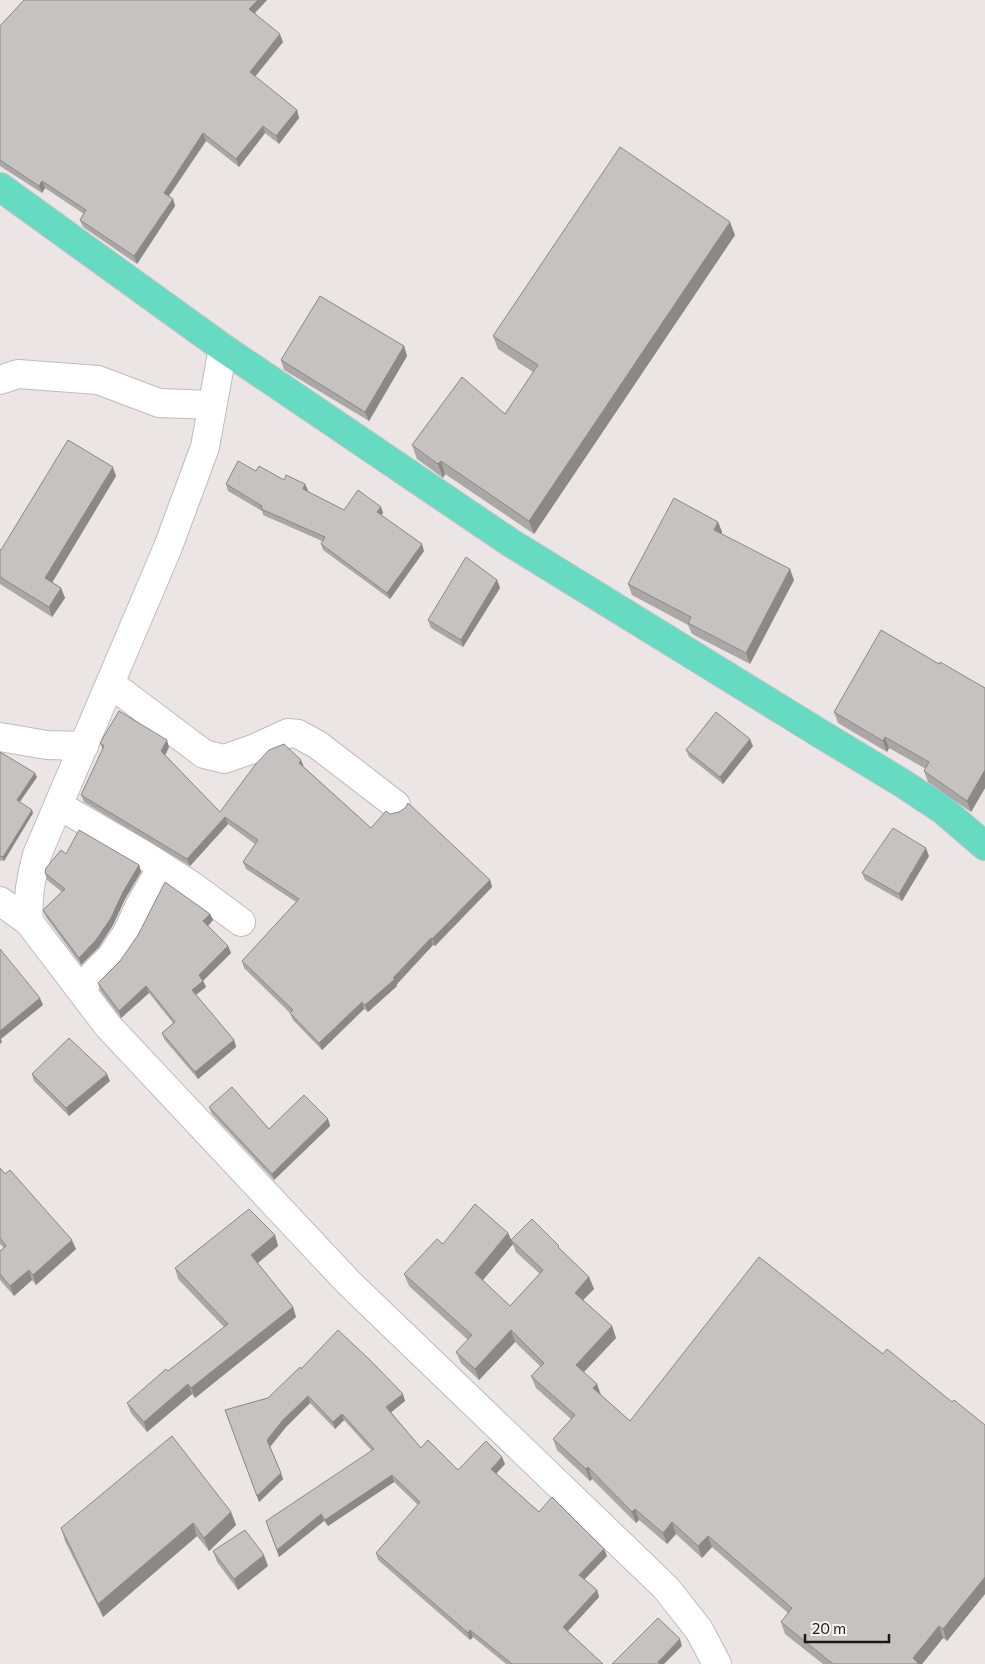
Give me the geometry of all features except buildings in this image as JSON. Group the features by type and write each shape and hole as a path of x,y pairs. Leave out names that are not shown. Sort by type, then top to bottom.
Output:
{"main road":[{"path":"0,187 223,348 511,543 911,789 943,810 985,846"}],"street":[{"path":"29,922 28,896 37,855 168,547 205,447 223,348"},
{"path":"0,380 18,374 98,380 159,403 212,405"},
{"path":"111,684 204,754 224,759 253,749 288,733 298,734 318,745 396,806"},
{"path":"0,737 47,745 84,746"},
{"path":"58,805 191,885 241,922"},
{"path":"80,988 111,957 128,933 139,907 162,867"},
{"path":"0,901 29,922 114,1032 349,1283 666,1588 699,1630 716,1664"}]}
